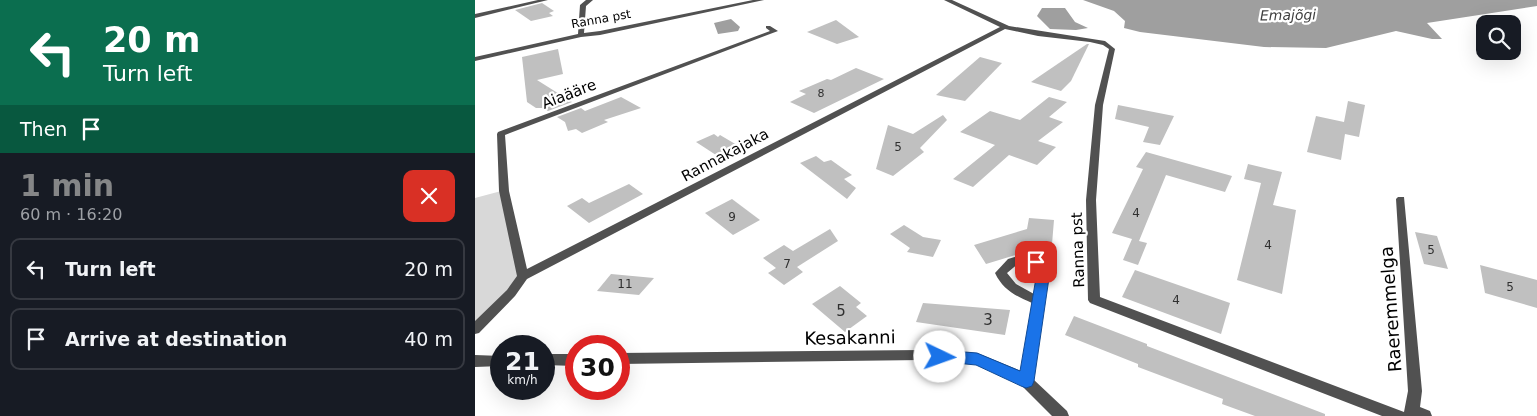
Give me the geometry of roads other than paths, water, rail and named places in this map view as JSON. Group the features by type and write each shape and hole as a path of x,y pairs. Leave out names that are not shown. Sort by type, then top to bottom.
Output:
{"street":[{"path":"475,16 545,0"},
{"path":"581,35 583,5 590,0"},
{"name":"Ranna pst","path":"475,59 581,35 600,34 761,0"},
{"name":"Ranna pst","path":"947,0 1004,27 1038,34 1105,43 1111,50 1099,105 1091,200 1094,300 1412,415"},
{"name":"Aiaääre","path":"523,276 505,191 501,134 775,31 769,27"},
{"name":"Rannakajaka","path":"475,329 511,292 523,276 1004,27"},
{"name":"Raeremmelga","path":"1401,199 1415,391 1412,415"},
{"path":"1026,381 1038,301"},
{"name":"Kesakanni","path":"630,359 931,356 977,359 1026,381 1062,416"},
{"path":"475,361 490,361"}],"water":[{"name":"Emajõgi","path":"1083,0 1537,0 1537,6 1427,23 1442,39 1432,39 1396,31 1326,48 1264,47 1140,32 1124,28 1125,21 1114,11"},
{"path":"1042,8 1065,8 1075,22 1088,28 1076,30 1050,29 1037,16"},
{"path":"731,19 740,27 738,31 718,34 714,23"}]}
